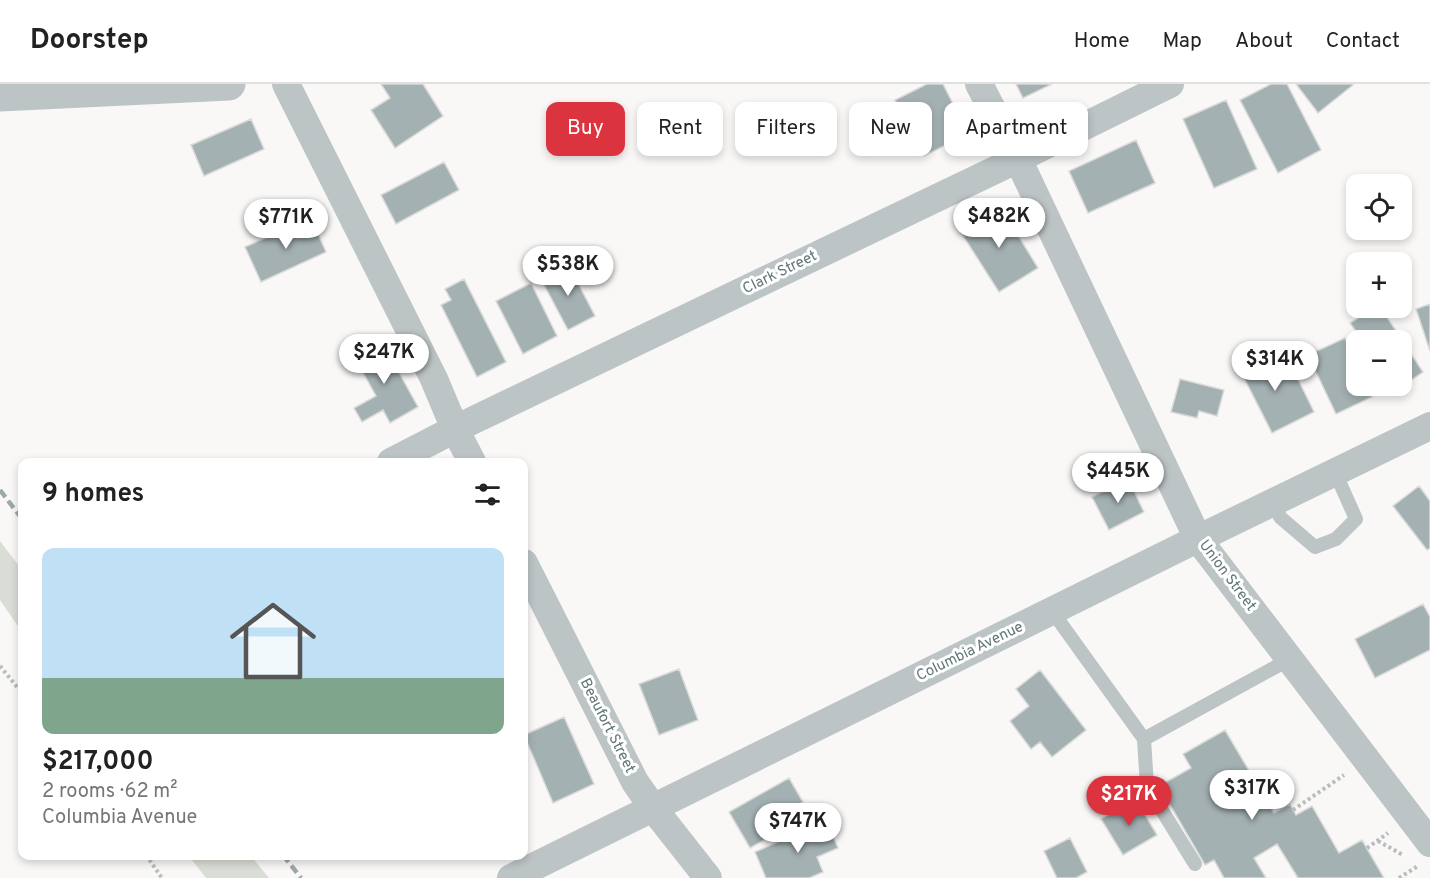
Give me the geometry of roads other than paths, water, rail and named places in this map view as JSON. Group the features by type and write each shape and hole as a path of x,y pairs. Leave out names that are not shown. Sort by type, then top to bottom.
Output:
{"street":[{"path":"0,95 229,84"},
{"path":"286,84 434,379 470,458"},
{"name":"Union Street","path":"978,84 1018,159 1198,539 1430,843"},
{"name":"Clark Street","path":"399,458 1170,84"},
{"name":"Columbia Avenue","path":"511,878 1430,426"},
{"name":"Beaufort Street","path":"528,571 636,782 653,808 708,878"}],"lane":[{"path":"1271,503 1281,518 1315,547 1336,539 1356,519 1335,472"},
{"path":"1052,611 1144,740 1147,786 1195,864"},
{"path":"1144,740 1290,659"}],"railway":[{"path":"0,490 18,514"},
{"path":"287,860 301,878"}]}
